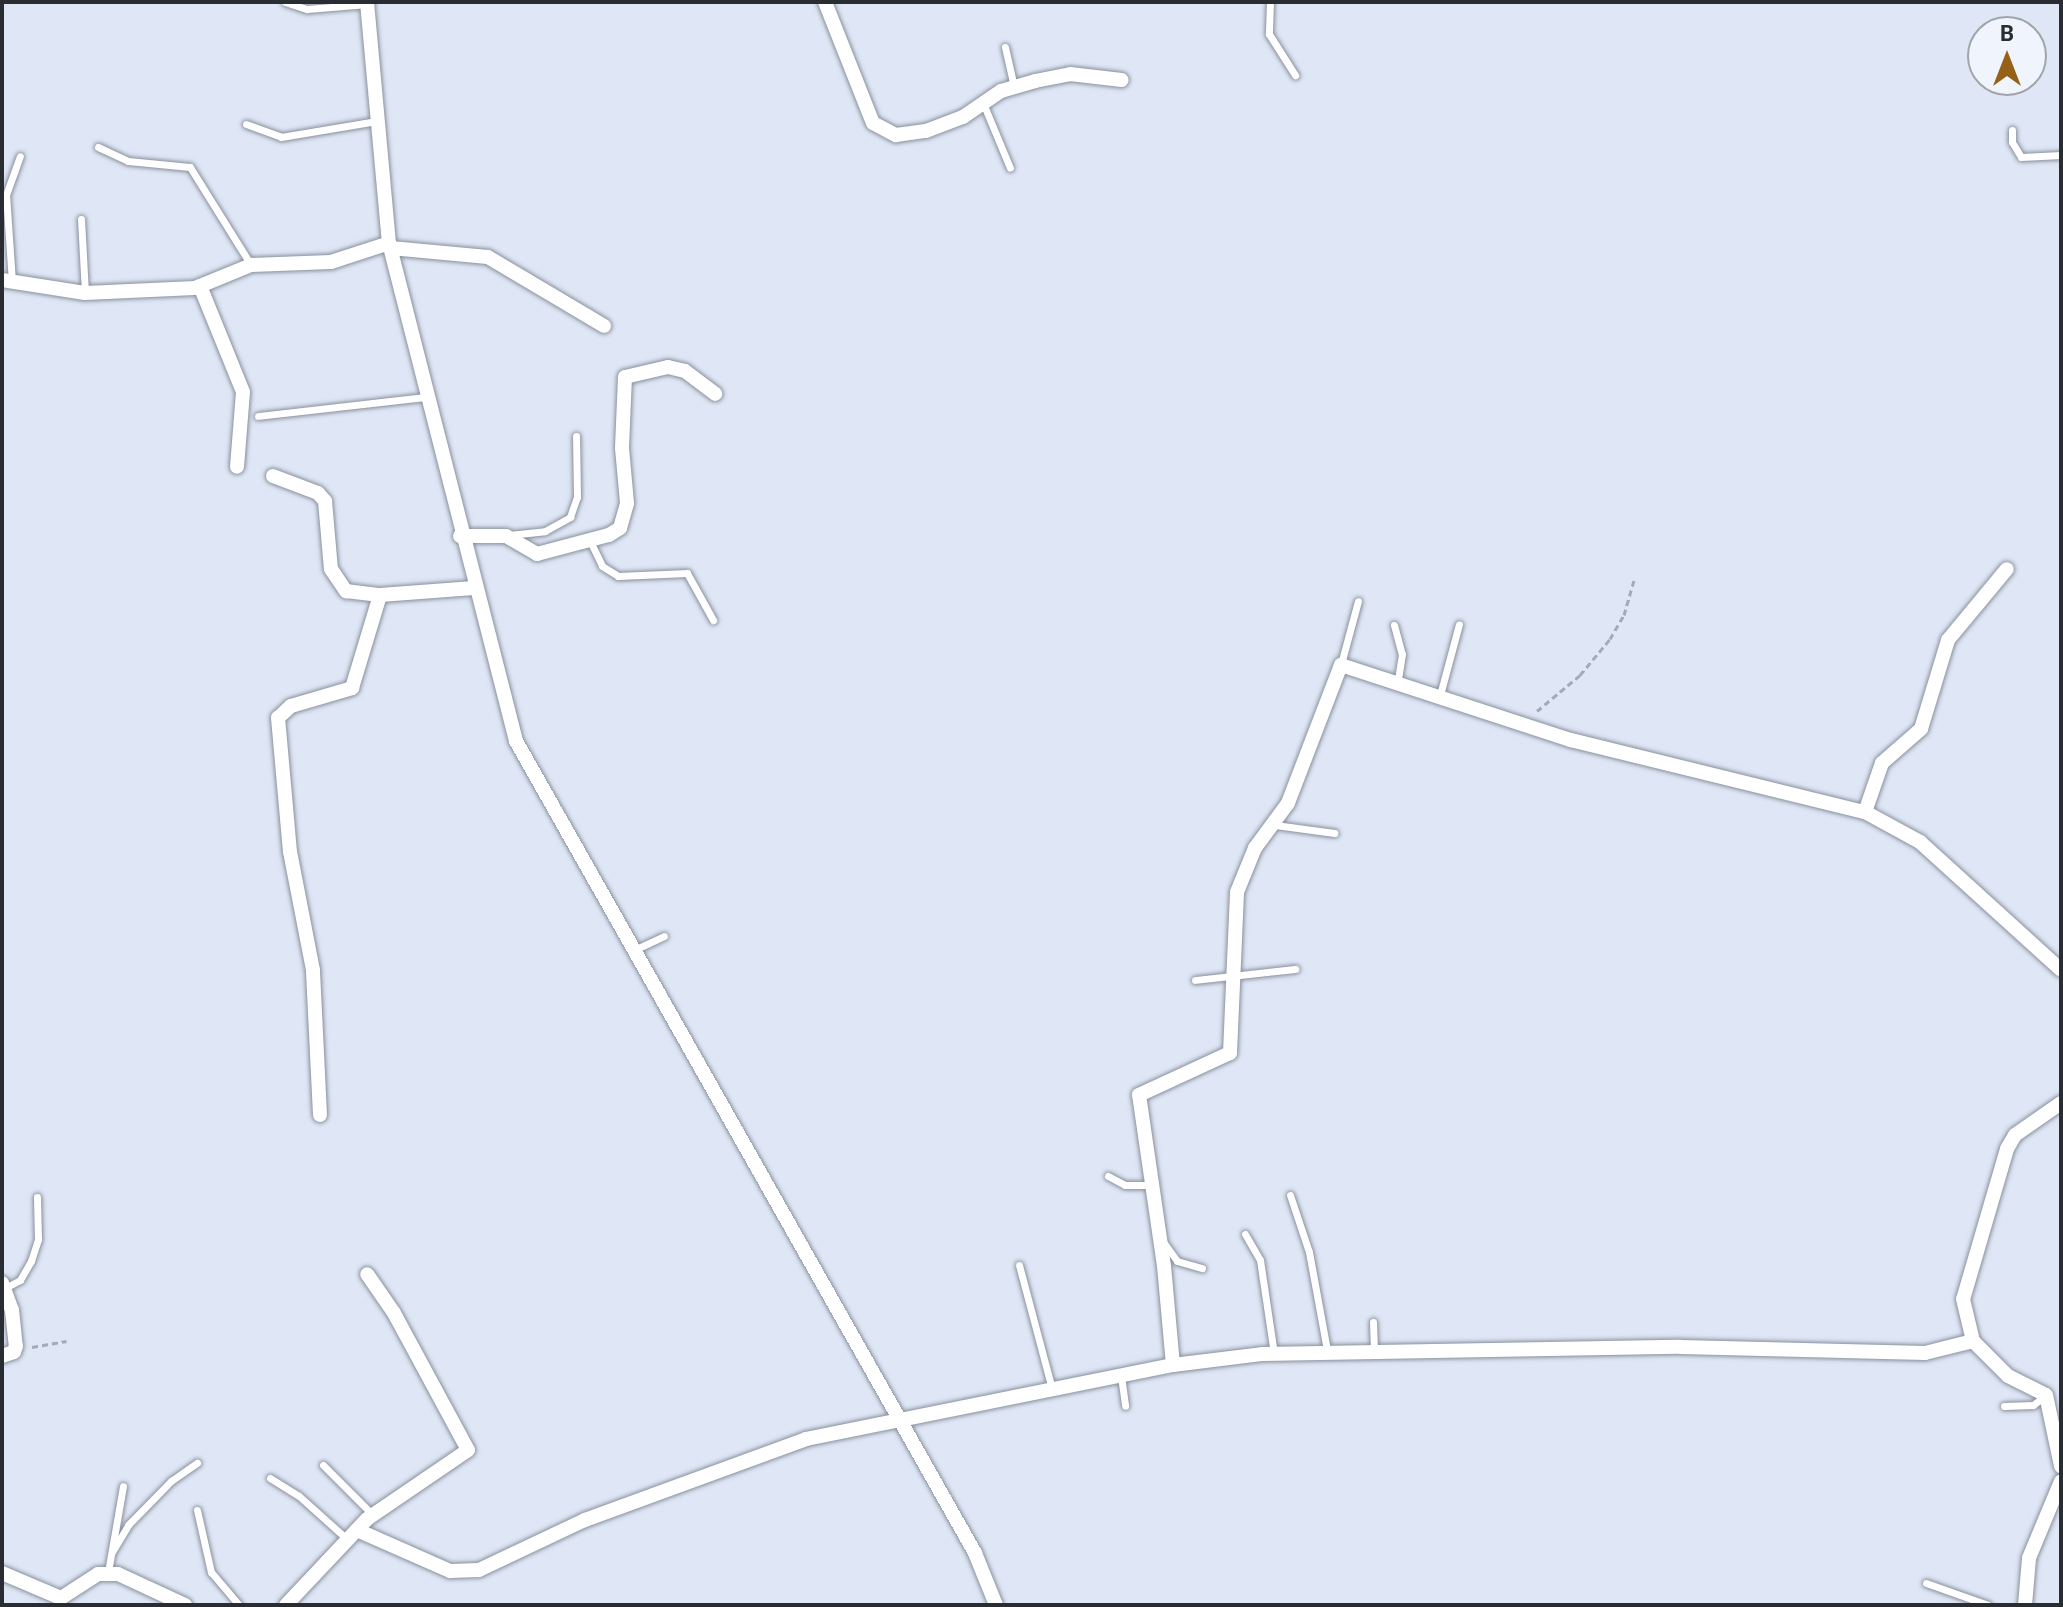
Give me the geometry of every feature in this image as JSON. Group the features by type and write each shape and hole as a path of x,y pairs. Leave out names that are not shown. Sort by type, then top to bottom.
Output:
{"street":[{"path":"825,2 873,123 896,135 926,131 963,117 982,101 1014,87 1070,74 1122,80"},
{"path":"368,3 390,246 409,307 426,397 460,536 516,741 975,1553 996,1605"},
{"path":"7,281 85,293 200,286 251,265 331,262 390,246 488,257 604,326"},
{"path":"200,286 243,392 237,467"},
{"path":"460,536 506,536 537,554 591,543 620,528 625,518 625,377 668,367 685,371 715,394"},
{"path":"273,476 318,493 325,501 335,581 346,591 380,595 474,588"},
{"path":"1865,812 1882,763 1921,729 1948,640 2007,569"},
{"path":"320,1115 313,970 290,852 278,718 291,706 352,688 380,595"},
{"path":"1173,1365 1160,1238 1139,1095 1230,1053 1237,892 1255,848 1275,825 1341,665 1398,680 1522,724 1865,812 1920,842 2061,970"},
{"path":"2061,1103 2015,1135 2007,1149 1966,1282 1964,1318 1973,1341 2008,1376 2046,1395 2061,1466"},
{"path":"286,1605 373,1515 468,1450 394,1313 367,1274"},
{"path":"2,1356 14,1352 16,1346 3,1286"},
{"path":"352,1535 450,1571 479,1570 585,1520 777,1447 898,1419 1173,1365 1327,1350 1681,1347 1925,1353 1973,1341"},
{"path":"2025,1605 2029,1558 2061,1485"},
{"path":"2,1573 51,1596 69,1600 108,1572 185,1605"}],"lane":[{"path":"285,2 307,9 368,3"},
{"path":"1270,2 1269,34 1295,75"},
{"path":"1005,47 1014,87"},
{"path":"982,101 1010,168"},
{"path":"246,124 281,137 377,121"},
{"path":"2012,130 2015,151 2021,157 2061,155"},
{"path":"98,147 128,161 190,167 251,265"},
{"path":"7,281 6,195 20,156"},
{"path":"81,219 85,293"},
{"path":"258,416 426,397"},
{"path":"506,536 545,531 570,517 577,497 576,436"},
{"path":"591,543 602,566 618,576 687,573 713,620"},
{"path":"1341,665 1358,601"},
{"path":"1440,695 1459,624"},
{"path":"1394,625 1402,654 1398,680"},
{"path":"1275,825 1334,833"},
{"path":"632,950 664,936"},
{"path":"1195,980 1233,979 1295,969"},
{"path":"1108,1176 1125,1185 1151,1185"},
{"path":"1290,1195 1309,1252 1327,1350"},
{"path":"3,1286 20,1280 31,1261 38,1239 37,1197"},
{"path":"1245,1234 1260,1260 1274,1354"},
{"path":"1160,1238 1177,1261 1202,1268"},
{"path":"1019,1265 1052,1389"},
{"path":"1373,1322 1374,1350"},
{"path":"1121,1376 1125,1406"},
{"path":"2004,1406 2033,1405 2046,1395"},
{"path":"112,1552 128,1525 171,1481 197,1463"},
{"path":"323,1465 373,1515"},
{"path":"270,1478 352,1535"},
{"path":"108,1572 123,1486"},
{"path":"197,1510 211,1572 239,1605"},
{"path":"1926,1583 1988,1605"}],"path":[{"path":"1522,724 1580,675 1610,639 1624,615 1634,580"},
{"path":"16,1346 66,1341"}]}
